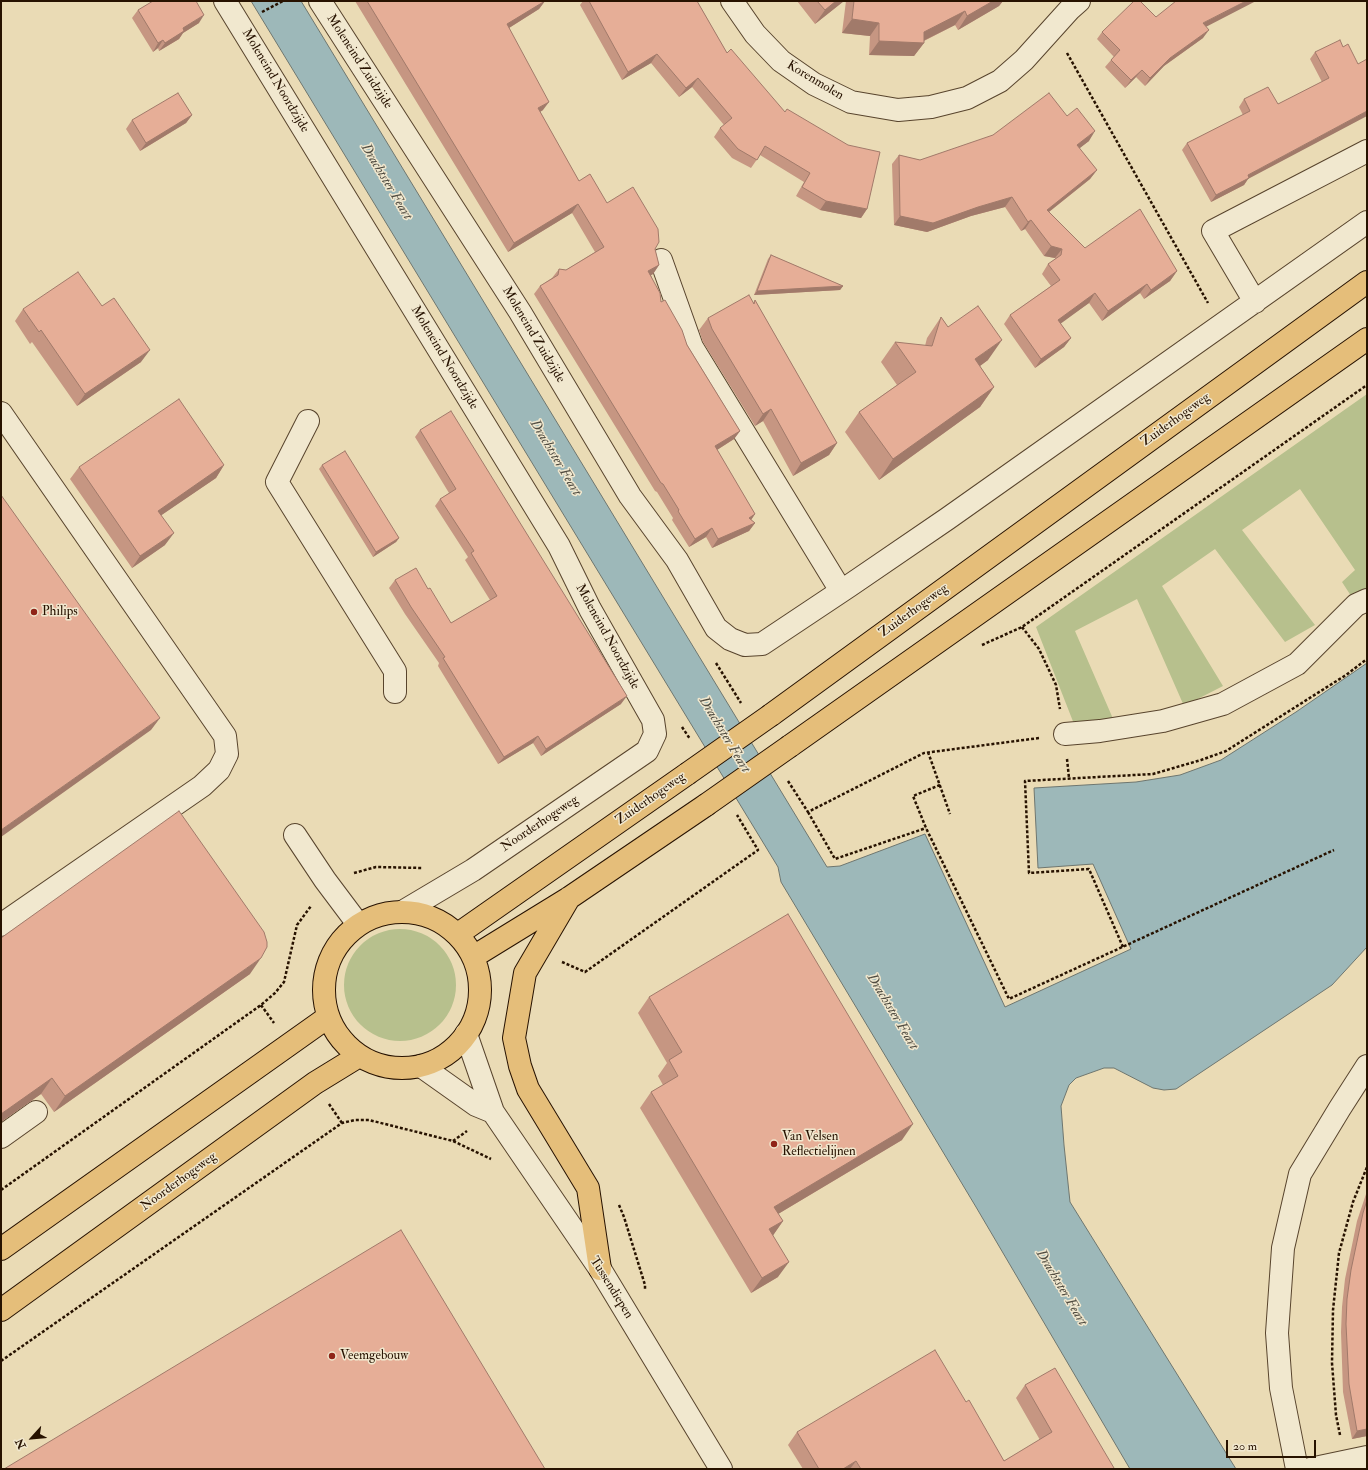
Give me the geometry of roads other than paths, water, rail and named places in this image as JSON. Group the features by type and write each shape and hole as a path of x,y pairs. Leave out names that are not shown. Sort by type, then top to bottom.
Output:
{"main road":[{"name":"Zuiderhogeweg","path":"458,934 771,715 1367,282"},
{"path":"473,957 569,898 706,805 1367,339"},
{"path":"569,898 525,973 514,1038 520,1066 528,1089 588,1188 600,1269"},
{"path":"404,911 419,913 433,918 458,934 467,945 473,957 479,975 480,993 477,1010 471,1027 461,1042 448,1054 431,1063 413,1068 395,1068 376,1064 359,1056 346,1046 335,1032 328,1017 324,1000 323,982 327,965 334,949 344,936 358,924 372,917 388,912 404,911"},
{"path":"1,1249 328,1017"},
{"name":"Noorderhogeweg","path":"1,1310 315,1084 359,1056"}],"street":[{"name":"Moleneind Noordzijde","path":"225,1 559,546 597,621 653,720"},
{"name":"Moleneind Zuidzijde","path":"320,1 520,312 630,496 677,560 716,628 730,639 745,645 762,644 841,591"},
{"name":"Korenmolen","path":"732,1 755,34 781,61 814,84 851,102 898,110 931,107 967,98 1000,81 1024,60 1053,27 1079,1"},
{"path":"1255,302 1213,231 1367,151"},
{"path":"661,260 692,346 841,591 947,519 1367,222"},
{"path":"1,413 225,736 227,754 219,770 202,786 1,925"},
{"path":"308,421 278,482 395,671 395,692"},
{"path":"1065,734 1100,731 1163,721 1224,704 1297,664 1356,605 1367,600"},
{"name":"Noorderhogeweg","path":"404,911 473,870 647,751 655,734 653,720"},
{"path":"295,835 358,924"},
{"name":"Tussendiepen","path":"466,1034 493,1112 600,1269 721,1469"},
{"path":"421,1066 476,1105 493,1112"},
{"path":"1298,1469 1281,1388 1277,1333 1283,1248 1300,1174 1367,1066"},
{"path":"1,1137 36,1112"},
{"path":"1310,1469 1367,1457"}],"water":[{"name":"Drachtster Feart","path":"251,1 301,1 827,867 840,866 925,834 1005,1007 1131,949 1093,864 1038,868 1034,788 1136,782 1180,775 1221,760 1296,712 1367,663 1367,947 1332,985 1176,1089 1164,1090 1153,1088 1114,1068 1104,1068 1076,1078 1069,1085 1061,1106 1070,1202 1236,1469 1130,1469 976,1207 781,882 778,867"}],"place":[{"name":"Philips","path":"34,612"},
{"name":"Van Velsen Reflectielijnen","path":"774,1144"},
{"name":"Veemgebouw","path":"332,1356"}]}
